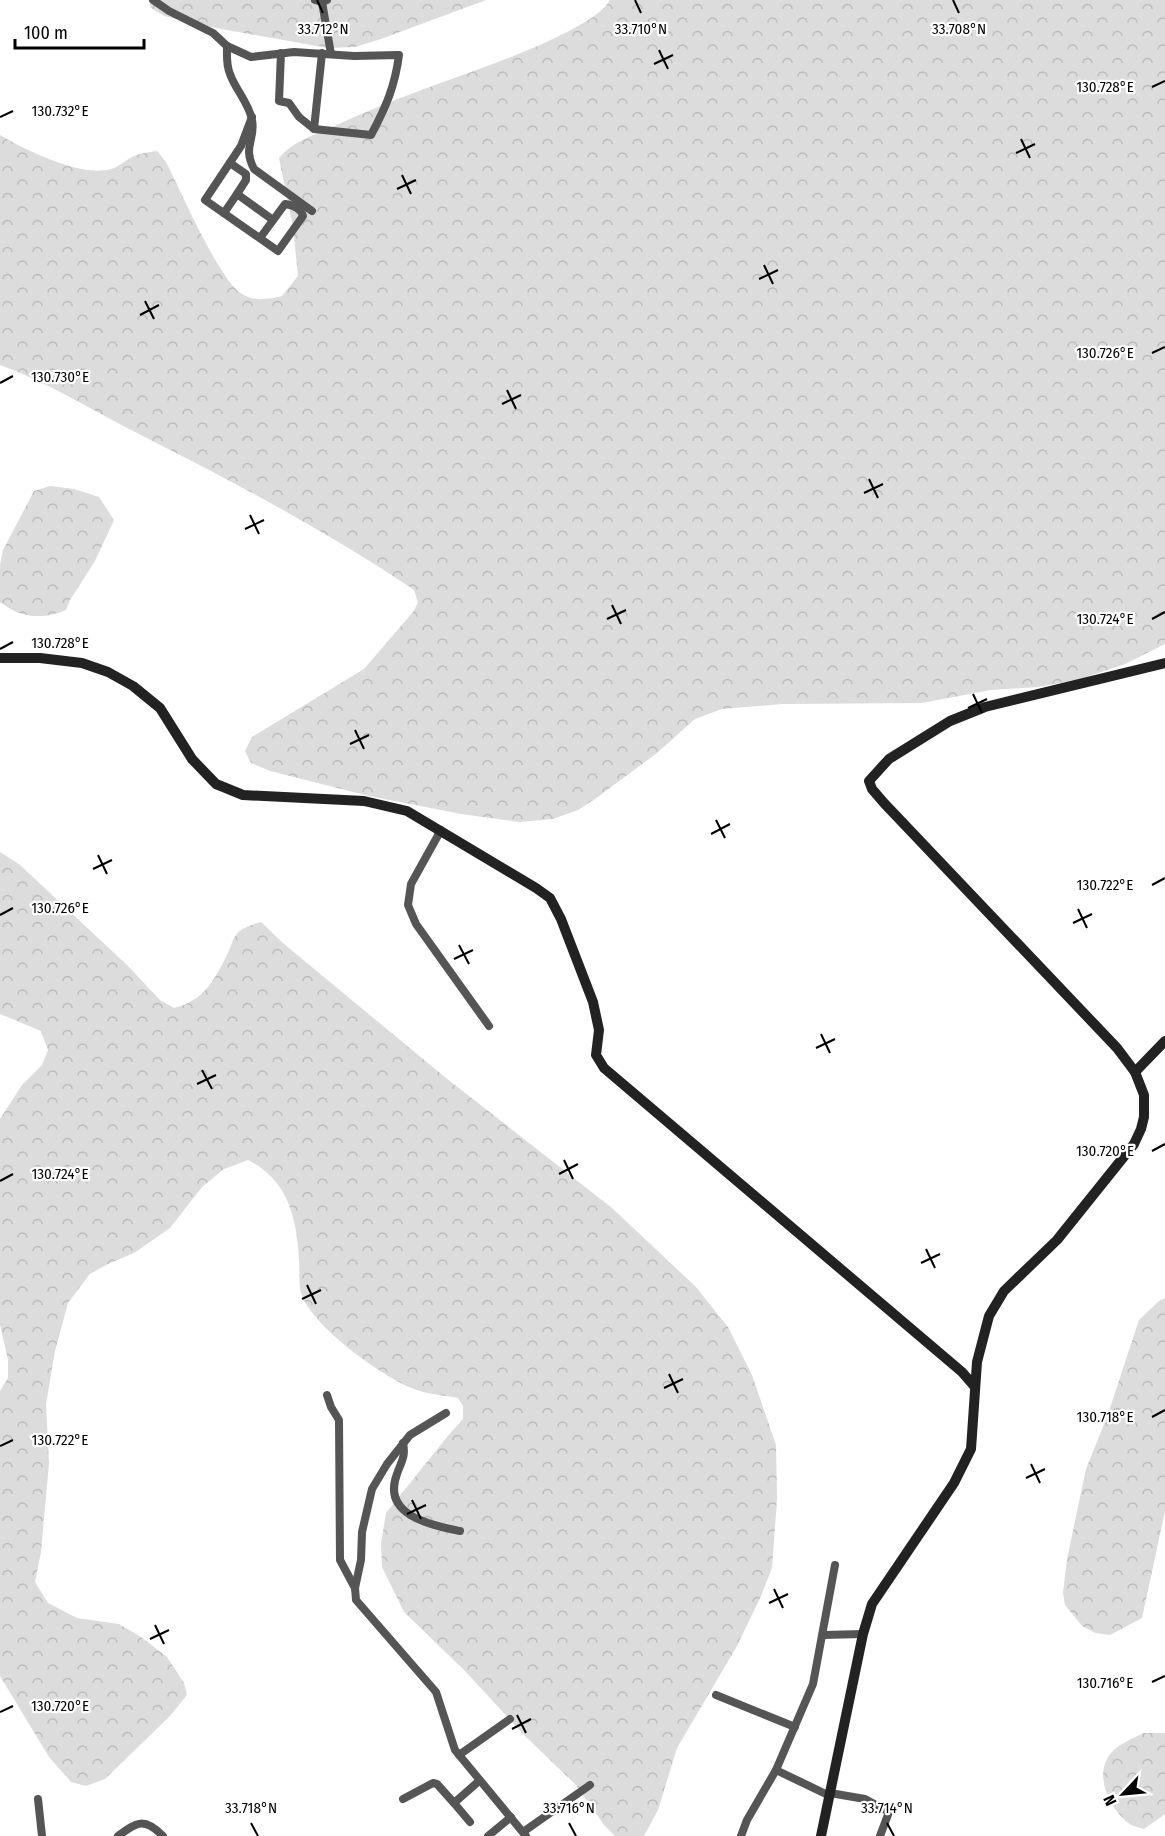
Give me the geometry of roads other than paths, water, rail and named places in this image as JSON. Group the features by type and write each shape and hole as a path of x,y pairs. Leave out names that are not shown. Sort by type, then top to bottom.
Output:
{"street":[{"path":"153,0 169,11 213,33 227,46 251,57 281,53 294,52 399,56 396,82 371,135 314,129 299,117 289,103 279,101 281,53"},
{"path":"314,129 326,53 321,1"},
{"path":"227,46 227,65 230,74 252,117 253,129 248,149 249,159 254,169 312,211"},
{"path":"252,117 241,146 205,200 278,251 303,216 302,213 292,205 285,204 260,238"},
{"path":"224,213 246,180 246,174 230,163"},
{"path":"237,194 273,220"},
{"path":"0,658 40,658 82,663 123,680 160,708 192,759 216,784 243,795 364,801 407,811 550,898 561,919 593,1002 599,1030 596,1055 603,1068 962,1372 975,1387"},
{"path":"820,1836 863,1634 872,1604 963,1467 971,1449 977,1362 989,1316 1004,1291 1057,1240 1134,1144 1144,1117 1144,1095 1136,1072 1109,1040 884,803 869,782 890,759 950,721 986,707 1165,663"},
{"path":"441,830 411,884 408,905 416,924 489,1026"},
{"path":"1136,1072 1165,1041"},
{"path":"327,1395 339,1420 340,1560 355,1588"},
{"path":"446,1413 403,1443 372,1490 363,1532 361,1560 355,1588 356,1600 436,1692 449,1735 459,1755 524,1834 590,1785"},
{"path":"403,1443 406,1454 393,1488 399,1504 407,1514 416,1519 460,1531"},
{"path":"741,1836 747,1820 776,1770 813,1684 835,1565"},
{"path":"823,1635 863,1634"},
{"path":"716,1695 795,1726"},
{"path":"459,1755 510,1719"},
{"path":"776,1770 830,1794 865,1799 889,1812 880,1836"},
{"path":"454,1803 480,1781"},
{"path":"403,1799 433,1783 437,1784 470,1822"},
{"path":"38,1799 42,1836"},
{"path":"488,1836 511,1817"},
{"path":"118,1836 140,1822 163,1836"}]}
